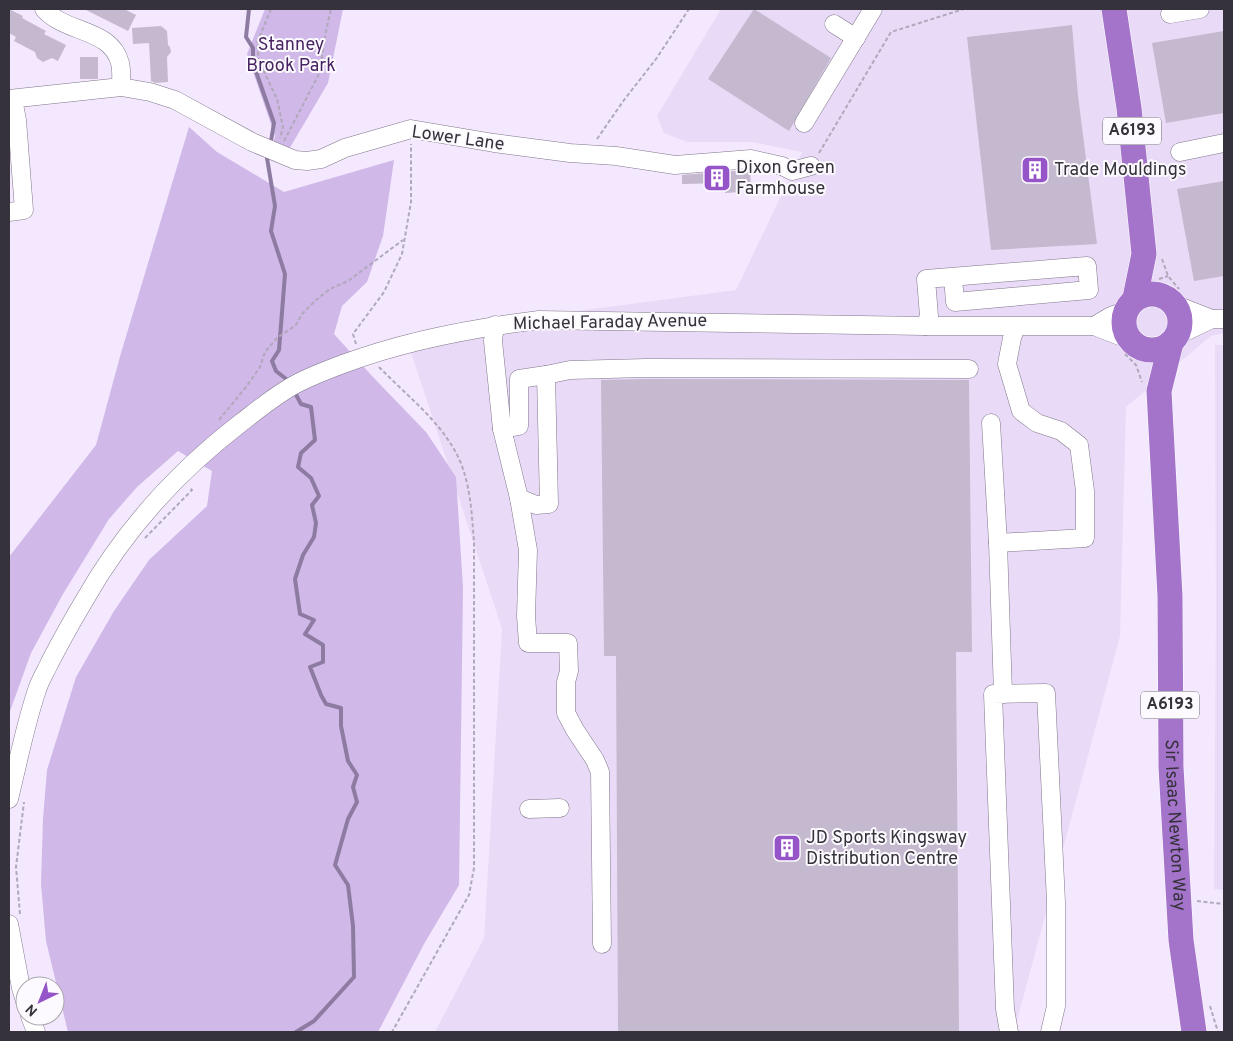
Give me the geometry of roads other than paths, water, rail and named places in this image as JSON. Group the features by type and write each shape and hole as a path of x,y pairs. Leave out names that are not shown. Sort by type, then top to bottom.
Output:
{"highway":[{"name":"A6193","path":"1114,9 1129,108 1144,254"},
{"path":"1130,305 1144,294 1172,291 1144,254"},
{"path":"1130,305 1144,254"},
{"name":"A6193","path":"1172,291 1180,320 1174,340"},
{"name":"A6193","path":"1130,305 1123,326 1131,347"},
{"path":"1131,347 1156,350 1164,348 1174,340"},
{"name":"Sir Isaac Newton Way","path":"1174,340 1159,391 1170,596 1171,766 1185,901 1181,940 1196,1028"},
{"name":"Sir Isaac Newton Way","path":"1131,347 1159,391"}],"street":[{"path":"44,9 60,23 89,32 102,38 110,46 120,64 121,87"},
{"path":"1170,14 1200,9"},
{"path":"804,123 871,13"},
{"path":"834,24 856,38"},
{"name":"Lower Lane","path":"11,99 121,87 150,92 175,100 275,152 295,160 321,159 346,148 411,129 494,143 590,155 616,156 675,166 751,159 782,166 792,171 811,166"},
{"path":"9,212 24,210 17,120 11,99"},
{"path":"1180,152 1224,142"},
{"path":"925,326 929,316 926,279 1087,266 1089,290 955,302 953,277"},
{"path":"1172,291 1218,319"},
{"path":"1130,305 1094,326 1131,347"},
{"path":"1174,340 1218,319"},
{"name":"Michael Faraday Avenue","path":"17,797 37,688 103,568 147,510 176,479 230,431 291,387 367,355 430,337 495,325 539,320 1016,327 1094,326"},
{"path":"495,325 493,341 502,429 519,498 528,550 526,616 528,644 568,642 569,671 566,682 566,713 595,760 600,772 602,944"},
{"path":"998,543 1085,538 1085,491 1079,446 1061,430 1037,422 1021,411 1007,364 1016,327"},
{"path":"502,429 519,426 519,379 570,370 969,369"},
{"path":"519,498 536,505 549,504 546,375"},
{"path":"991,423 998,543 1003,694"},
{"path":"1009,1032 1005,1009 993,694 1046,693 1056,902 1056,1006 1050,1032"},
{"path":"529,809 560,808"},
{"path":"15,923 20,976"}],"waterway":[{"path":"249,9 246,37 253,48 253,63 274,123 271,141"},
{"path":"267,158 275,206 271,231 285,274 279,350 272,361 276,371 290,382"},
{"path":"294,391 301,404 311,407 315,440 301,453 298,467 311,478 319,496 312,505 316,523 314,537 303,555 295,579 300,614 314,620 305,634 323,645 323,662 310,667 326,704 341,708 341,726 348,761 357,775 353,787 357,802 348,819 335,865 348,885 353,926 354,977 314,1021 296,1032"}],"place":[{"name":"Trade Mouldings","path":"1035,170"},
{"name":"Dixon Green Farmhouse","path":"717,178"},
{"name":"JD Sports Kingsway Distribution Centre","path":"787,848"}],"park label":[{"name":"Stanney Brook Park","path":"291,55"}]}
